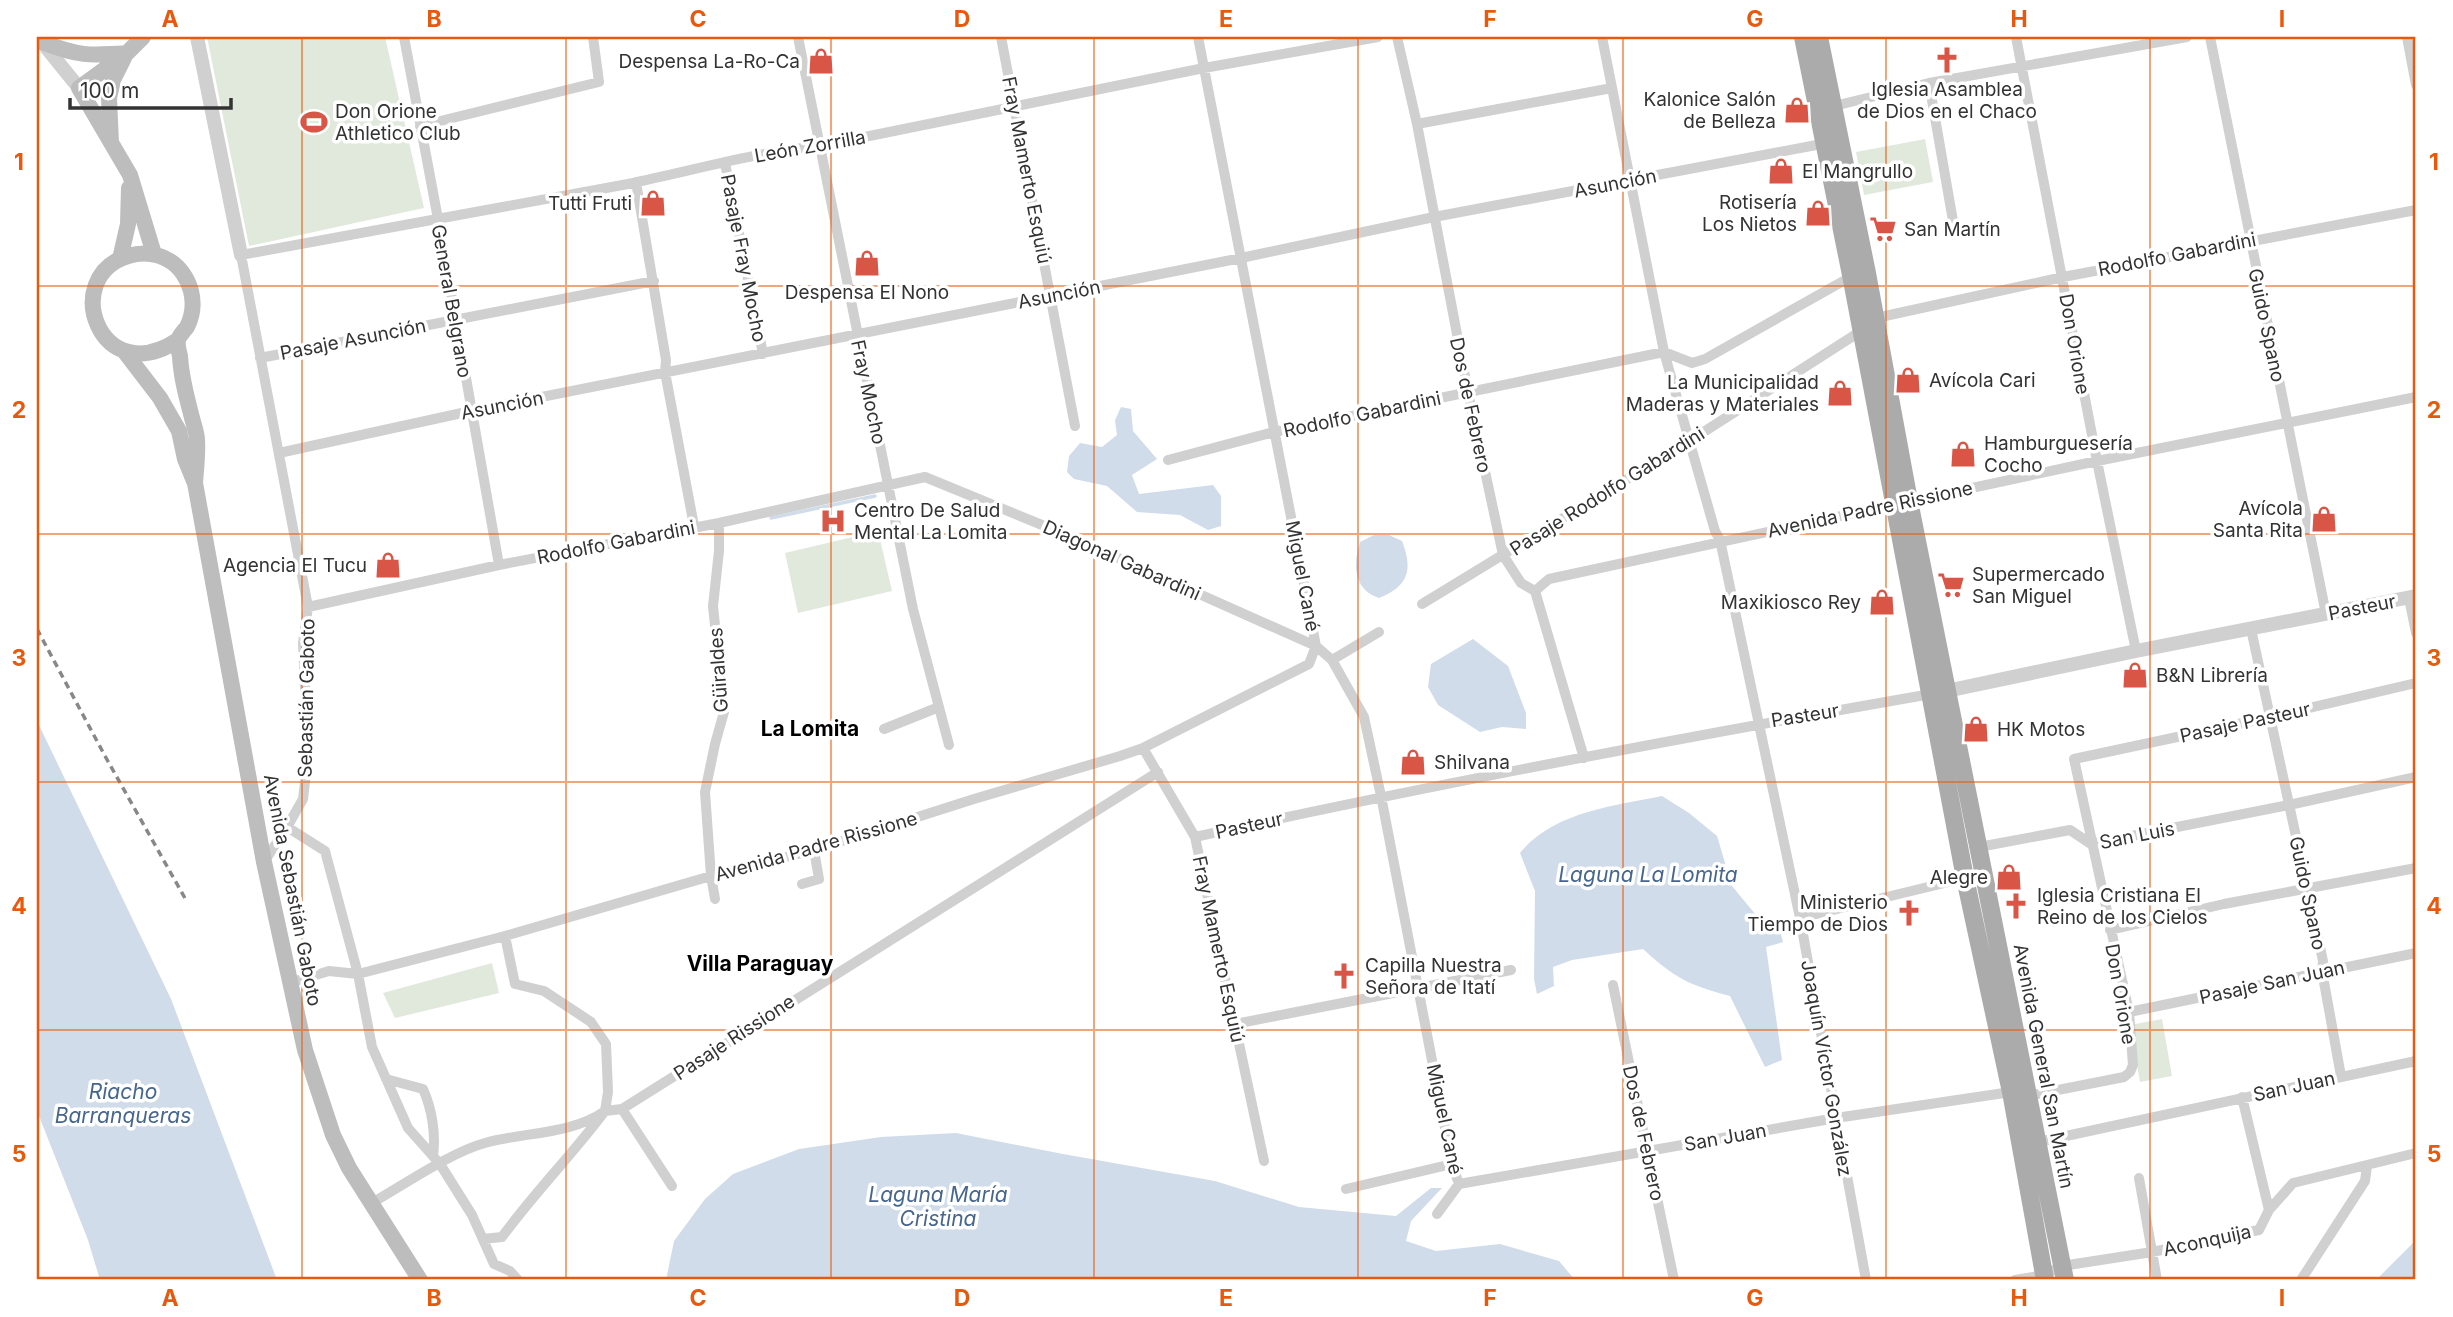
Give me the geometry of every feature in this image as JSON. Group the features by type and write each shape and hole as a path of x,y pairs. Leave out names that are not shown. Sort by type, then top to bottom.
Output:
{"main road":[{"path":"130,175 128,223 120,259 137,254 154,254 130,175 79,89 127,54 143,37"},
{"name":"Avenida General San Martín","path":"1803,37 1825,108"},
{"name":"Avenida General San Martín","path":"1819,37 1825,108 1831,142 1859,274 1876,318 1902,502"},
{"path":"40,39 68,52 88,56 127,54"},
{"path":"111,143 109,98 113,80 127,54"},
{"name":"Avenida Sebastián Gaboto","path":"154,254 170,261 184,274 191,290 193,308 188,324 178,340 181,379 197,439 195,483"},
{"name":"Avenida Sebastián Gaboto","path":"120,259 107,268 97,282 93,312 105,338 124,351 160,398 179,431 185,459 195,483 264,862 305,1050 324,1110 349,1168 420,1280"},
{"name":"Avenida General San Martín","path":"1859,274 1861,331 1902,502 1940,693 1979,847 2020,1094 2025,1168 2044,1278"},
{"path":"124,351 143,355 162,351 178,340"},
{"name":"Avenida General San Martín","path":"1940,693 1965,878 2020,1094 2038,1142 2064,1273"}],"street":[{"path":"197,37 241,255"},
{"name":"General Belgrano","path":"404,37 499,565"},
{"path":"420,125 599,82 593,37"},
{"name":"Fray Mocho","path":"798,37 913,609 949,745"},
{"name":"Fray Mamerto Esquiú","path":"1001,37 1075,426"},
{"name":"Miguel Cané","path":"1198,37 1317,646 1332,660 1363,718 1381,796 1452,1164 1459,1184"},
{"name":"León Zorrilla","path":"241,255 636,182 791,148 820,146 1204,68 1378,37"},
{"name":"Dos de Febrero","path":"1397,37 1417,124 1468,392 1503,555 1521,583 1535,591 1584,758"},
{"name":"Joaquín Víctor González","path":"1602,37 1664,352 1688,442 1720,541 1760,723 1800,918 1866,1280"},
{"name":"Don Orione","path":"2016,37 2136,650"},
{"path":"1825,108 1929,83 2187,37"},
{"name":"Guido Spano","path":"2210,37 2326,614"},
{"path":"2407,37 2416,85"},
{"path":"40,39 79,89"},
{"path":"1929,83 1953,221"},
{"path":"1417,124 1612,88"},
{"name":"Asunción","path":"279,453 471,411 1434,217 1831,142"},
{"name":"Pasaje Fray Mocho","path":"725,163 763,354"},
{"path":"636,182 666,360 665,372 694,526"},
{"name":"Rodolfo Gabardini","path":"1861,331 1876,318 2063,277 2416,210"},
{"name":"Sebastián Gaboto","path":"241,255 308,607 303,643 308,755 303,799 264,862"},
{"name":"Rodolfo Gabardini","path":"1168,460 1274,432 1664,352 1692,363 1705,359 1859,274"},
{"name":"Pasaje Asunción","path":"260,358 653,281"},
{"name":"Pasaje Rodolfo Gabardini","path":"1422,604 1688,442 1861,331"},
{"name":"Avenida Padre Rissione","path":"1535,591 1549,579 1720,541 2416,397"},
{"name":"Rodolfo Gabardini","path":"308,607 499,565 719,523 925,477"},
{"name":"Diagonal Gabardini","path":"925,477 1069,536 1317,646"},
{"name":"Güiraldes","path":"715,899 705,792 724,712 713,606 719,523"},
{"path":"2412,597 2416,633"},
{"name":"Pasteur","path":"1195,837 1381,796 1760,723 1940,693 2136,650 2412,597"},
{"name":"Guido Spano","path":"2251,629 2323,961 2322,971 2341,1076"},
{"path":"1332,660 1379,632"},
{"name":"Avenida Padre Rissione","path":"289,983 330,971 358,974 505,936 711,876 814,850 1143,748 1308,664 1317,646"},
{"name":"Pasaje Pasteur","path":"2074,759 2416,683"},
{"path":"884,729 939,707"},
{"name":"Fray Mamerto Esquiú","path":"1143,748 1195,837 1264,1161"},
{"name":"Don Orione","path":"2020,1094 2124,1077 2133,1065 2129,1012 2074,759"},
{"name":"Pasaje Rissione","path":"370,1204 436,1160 483,1143 582,1122 593,1119 604,1111 622,1109 1158,772"},
{"name":"San Luis","path":"1979,847 2070,831 2091,844 2416,777"},
{"path":"287,827 325,851 358,974 372,1048 408,1128 436,1160 472,1215 494,1264 510,1271 518,1280"},
{"path":"1800,918 1965,878 1979,847"},
{"path":"802,884 819,879 814,850"},
{"path":"2110,930 2224,904 2416,868"},
{"path":"483,1239 502,1237 529,1200 579,1146 604,1111 608,1092 606,1044 591,1022 544,991 516,984 505,936"},
{"name":"Pasaje San Juan","path":"2129,1012 2416,953"},
{"path":"1235,1024 1511,970"},
{"name":"Dos de Febrero","path":"1613,985 1674,1280"},
{"name":"San Juan","path":"2038,1142 2416,1061"},
{"path":"386,1079 423,1089 428,1101 436,1160"},
{"name":"San Juan","path":"1459,1184 1836,1118 2020,1094"},
{"path":"2242,1097 2269,1210"},
{"path":"622,1109 672,1186"},
{"path":"2025,1168 2038,1142"},
{"name":"Aconquija","path":"2015,1280 2044,1278 2259,1230 2269,1210 2293,1183 2416,1153"},
{"path":"1346,1188 1452,1164"},
{"path":"2301,1280 2365,1181 2367,1166"},
{"path":"2139,1178 2157,1280"},
{"path":"1437,1214 1459,1184"}],"shaded area":[{"name":"Don Orione Athletico Club","path":"207,37 385,37 424,208 249,246"},
{"path":"1925,139 1933,182 1864,195 1856,152"},
{"path":"878,531 892,591 798,613 785,553"},
{"path":"492,963 499,993 395,1018 383,993"},
{"path":"2162,1019 2172,1076 2140,1082 2130,1025"}],"water":[{"path":"1121,407 1131,409 1133,431 1157,459 1132,475 1139,494 1213,485 1221,496 1221,526 1208,530 1180,515 1137,512 1107,486 1074,479 1067,472 1069,456 1080,443 1102,447 1117,435 1115,420"},
{"path":"1374,535 1389,535 1402,541 1407,560 1406,576 1402,582 1379,598 1364,589 1356,567 1360,542"},
{"path":"1473,639 1508,666 1526,713 1526,729 1502,727 1480,732 1438,705 1428,687 1431,664"},
{"name":"Riacho Barranqueras","path":"37,721 171,999 277,1280 100,1280 88,1240 37,1111"},
{"name":"Laguna La Lomita","path":"1662,796 1689,813 1717,836 1732,886 1756,915 1778,923 1783,942 1766,947 1782,1060 1765,1067 1730,996 1683,979 1643,949 1572,960 1553,967 1554,986 1537,994 1534,979 1535,891 1520,853 1549,828 1567,820 1604,808"},
{"name":"Laguna María Cristina","path":"956,1133 1215,1181 1299,1207 1396,1216 1431,1188 1442,1188 1411,1221 1406,1241 1436,1251 1500,1244 1559,1261 1575,1280 666,1280 674,1241 705,1199 733,1174 799,1149 881,1137"},
{"path":"2416,1240 2416,1280 2376,1280"}],"waterway":[{"path":"771,518 875,496"}],"railway":[{"path":"37,629 186,900"}],"place":[{"name":"Iglesia Asamblea de Dios en el Chaco","path":"1947,60"},
{"name":"Despensa La-Ro-Ca","path":"821,61"},
{"name":"Kalonice Salón de Belleza","path":"1797,110"},
{"name":"Don Orione Athletico Club","path":"314,122"},
{"name":"El Mangrullo","path":"1781,171"},
{"name":"Tutti Fruti","path":"653,203"},
{"name":"Rotisería Los Nietos","path":"1818,213"},
{"name":"San Martín","path":"1883,229"},
{"name":"Despensa El Nono","path":"867,263"},
{"name":"Avícola Cari","path":"1908,380"},
{"name":"La Municipalidad Maderas y Materiales","path":"1840,393"},
{"name":"Hamburguesería Cocho","path":"1963,454"},
{"name":"Avícola Santa Rita","path":"2324,519"},
{"name":"Centro De Salud Mental La Lomita","path":"833,521"},
{"name":"Agencia El Tucu","path":"388,565"},
{"name":"Supermercado San Miguel","path":"1951,585"},
{"name":"Maxikiosco Rey","path":"1882,602"},
{"name":"B&N Librería","path":"2135,675"},
{"name":"HK Motos","path":"1976,729"},
{"name":"Shilvana","path":"1413,762"},
{"name":"Alegre","path":"2009,877"},
{"name":"Iglesia Cristiana El Reino de los Cielos","path":"2016,906"},
{"name":"Ministerio Tiempo de Dios","path":"1909,913"},
{"name":"Capilla Nuestra Señora de Itatí","path":"1344,976"}],"district":[{"name":"La Lomita","path":"810,729"},
{"name":"Villa Paraguay","path":"760,964"}]}
